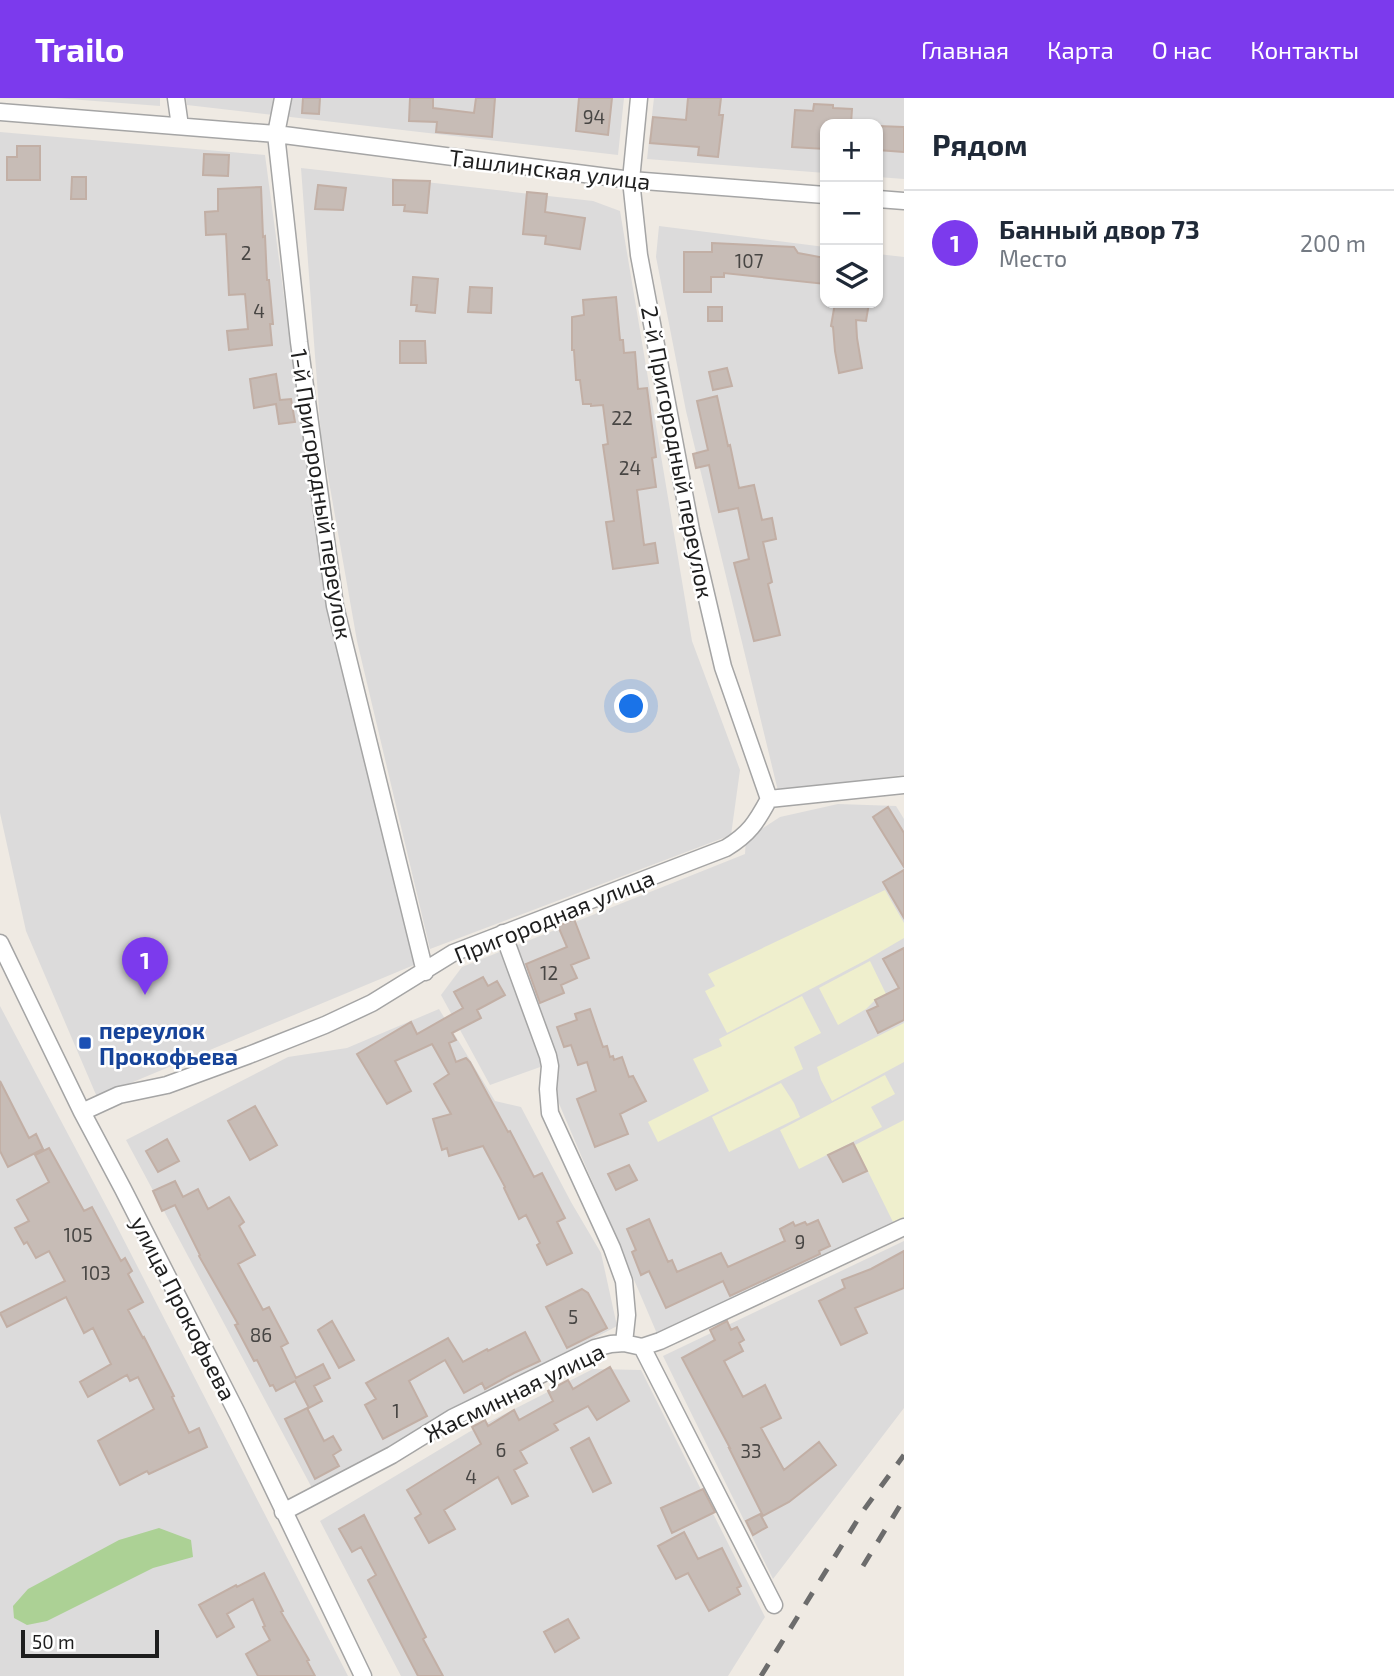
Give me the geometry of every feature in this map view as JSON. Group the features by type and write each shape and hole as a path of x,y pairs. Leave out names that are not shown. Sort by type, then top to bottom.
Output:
{"street":[{"path":"176,98 180,126"},
{"path":"276,134 283,98"},
{"name":"2-й Пригородный переулок","path":"639,98 631,180 639,255 691,530 723,667 769,799"},
{"name":"Ташлинская улица","path":"0,112 276,134 631,180 820,195"},
{"name":"1-й Пригородный переулок","path":"276,134 299,342 335,606 425,972"},
{"path":"883,199 904,201"},
{"path":"769,799 902,789"},
{"name":"Пригородная улица","path":"82,1112 120,1095 179,1081 325,1025 372,1003 453,953 726,848 742,838 755,824 769,799"},
{"path":"503,933 548,1056 550,1112 612,1248 624,1281 627,1315 624,1343"},
{"name":"улица Прокофьева","path":"0,943 82,1112 237,1413 363,1676"},
{"path":"774,1605 642,1347 904,1227"},
{"name":"Жасминная улица","path":"283,1512 393,1455 452,1418 595,1348 611,1343 642,1347"}],"shaded area":[{"path":"56,98 160,98 160,106"},
{"path":"186,98 624,98 618,155 187,105"},
{"path":"654,98 904,98 904,179 883,177 883,119 820,119 820,173 647,159"},
{"path":"0,132 265,155 322,579 414,965 97,1097 26,931 0,813"},
{"path":"301,168 593,201 620,211 692,641 740,770 731,835 430,949 357,641 321,436"},
{"path":"659,226 820,246 820,308 883,308 883,255 904,257 904,775 778,791 686,411 656,257"},
{"path":"838,804 896,806 904,819 904,1223 658,1336 543,1066 490,1085 441,995 462,967 745,854 746,839 780,817"},
{"path":"0,1006 112,1217 348,1676 0,1676"},
{"path":"439,1009 495,1101 521,1107 601,1253 617,1326 312,1488 126,1140 288,1057 347,1048"},
{"path":"904,1241 904,1408 773,1579 663,1356"},
{"path":"593,1369 641,1370 765,1617 728,1676 401,1676 320,1521 469,1432"}],"green space":[{"path":"885,890 904,923 904,938 727,1033 705,991 715,986 708,974"},
{"path":"870,961 886,994 838,1025 819,988"},
{"path":"802,996 821,1033 794,1047 803,1069 658,1142 648,1122 709,1091 693,1059 722,1046 719,1039"},
{"path":"904,1023 904,1062 832,1101 817,1067"},
{"path":"885,1075 895,1094 871,1107 882,1127 799,1169 780,1130"},
{"path":"781,1083 800,1117 729,1152 712,1117"},
{"path":"904,1120 904,1217 893,1222 855,1145"},
{"path":"159,1528 191,1540 193,1557 153,1568 47,1621 27,1625 14,1618 13,1606 28,1589 119,1540"}],"building":[{"path":"303,98 320,98 319,114 302,113"},
{"path":"410,98 433,98 433,108 474,113 476,98 495,98 492,137 436,132 437,122 409,121"},
{"path":"579,98 612,98 608,135 576,131"},
{"path":"688,98 721,98 719,115 723,115 718,157 698,155 699,147 650,143 653,117 686,120"},
{"path":"814,104 833,105 833,108 852,109 851,119 820,119 820,149 792,147 795,110 813,111"},
{"path":"883,126 904,127 904,152 883,150"},
{"path":"17,146 40,146 40,180 7,180 7,157 17,157"},
{"path":"204,154 229,155 228,176 203,175"},
{"path":"72,177 86,177 86,199 71,199"},
{"path":"393,180 430,181 427,213 404,211 405,205 393,205"},
{"path":"318,185 346,188 343,210 315,209"},
{"path":"261,187 263,237 265,236 273,324 270,324 272,345 229,350 227,331 248,329 245,294 229,295 226,234 206,235 205,212 218,211 218,189"},
{"path":"527,192 547,194 545,212 585,218 580,249 545,244 546,236 523,234"},
{"path":"712,243 794,247 798,253 820,257 820,283 724,273 724,277 711,277 711,292 684,292 684,252 712,252"},
{"path":"413,277 438,279 435,313 416,311 417,305 411,305"},
{"path":"470,287 492,288 491,313 468,312"},
{"path":"616,297 620,340 623,340 624,353 635,352 638,389 647,388 656,457 652,458 656,487 637,490 644,545 655,543 658,563 613,569 606,522 614,521 603,445 608,444 603,405 583,404 572,350 572,317 584,315 583,300"},
{"path":"708,307 722,307 722,321 708,321"},
{"path":"834,308 868,308 866,321 856,320 862,368 839,373 831,326"},
{"path":"400,341 425,341 426,363 400,363"},
{"path":"727,368 732,386 713,390 709,372"},
{"path":"276,374 280,400 291,399 295,422 279,424 276,404 254,408 250,379"},
{"path":"717,396 739,488 754,485 762,520 772,518 776,539 763,542 772,582 768,584 780,635 754,641 734,563 749,559 738,508 719,512 709,465 696,468 693,454 708,450 697,401"},
{"path":"888,807 904,833 904,867 873,817"},
{"path":"904,870 904,918 883,882"},
{"path":"574,919 589,958 571,965 577,978 561,985 564,993 540,1003 526,964 567,947 558,926"},
{"path":"904,948 904,1020 878,1033 867,1011 878,1006 875,1000 899,988 883,959"},
{"path":"483,977 488,986 497,981 505,995 477,1010 481,1018 452,1033 456,1040 449,1043 456,1062 466,1058 470,1062 534,1177 542,1173 565,1218 557,1222 572,1253 547,1265 526,1215 519,1219 483,1146 449,1156 447,1148 442,1150 433,1119 451,1114 434,1084 449,1074 432,1044 395,1061 411,1091 387,1104 357,1054 411,1022 417,1034 463,1008 454,992"},
{"path":"590,1009 603,1047 607,1046 610,1057 613,1056 614,1060 622,1057 629,1077 633,1076 646,1101 620,1114 628,1134 595,1147 577,1099 596,1091 587,1062 578,1065 571,1045 564,1047 557,1027 577,1020 575,1014"},
{"path":"0,1081 29,1138 36,1134 43,1149 8,1167 0,1151"},
{"path":"255,1106 277,1145 250,1160 228,1121"},
{"path":"167,1139 179,1161 158,1172 146,1151"},
{"path":"853,1143 867,1171 843,1182 828,1155"},
{"path":"49,1148 84,1211 92,1207 121,1261 125,1258 132,1271 128,1274 143,1302 128,1310 174,1396 172,1397 189,1433 199,1428 207,1447 120,1485 98,1441 154,1409 138,1377 130,1381 127,1375 88,1397 80,1382 111,1364 93,1328 84,1333 66,1297 7,1327 0,1313 65,1281 49,1251 36,1258 15,1228 29,1221 17,1200 49,1182 35,1155"},
{"path":"629,1165 637,1180 616,1190 608,1174"},
{"path":"175,1181 183,1197 198,1189 208,1209 229,1197 244,1222 239,1226 255,1255 238,1264 263,1310 269,1307 288,1343 281,1347 296,1378 323,1364 330,1378 314,1386 322,1401 309,1408 295,1381 276,1391 273,1385 270,1386 235,1325 238,1324 199,1256 175,1205 162,1211 153,1191"},
{"path":"649,1219 668,1262 672,1260 677,1272 721,1253 728,1267 785,1241 780,1229 793,1222 795,1226 818,1220 830,1246 819,1251 820,1254 730,1296 723,1281 666,1308 649,1271 641,1275 632,1252 636,1250 627,1229"},
{"path":"904,1251 904,1288 855,1308 867,1333 841,1345 819,1301 845,1288 842,1280 871,1269"},
{"path":"582,1289 588,1293 607,1328 567,1348 546,1307"},
{"path":"332,1321 354,1360 339,1368 318,1330"},
{"path":"727,1321 731,1330 737,1327 744,1340 739,1343 743,1351 724,1361 743,1397 765,1385 781,1418 761,1428 784,1470 819,1442 836,1465 789,1502 763,1516 682,1358 715,1340 710,1330"},
{"path":"525,1332 540,1361 485,1389 482,1383 464,1393 445,1360 409,1381 427,1416 383,1439 365,1405 376,1399 366,1383 448,1338 463,1362"},
{"path":"610,1367 629,1401 597,1420 588,1406 554,1424 558,1430 520,1451 527,1463 514,1470 528,1496 512,1504 498,1477 444,1510 455,1529 429,1543 415,1518 421,1514 407,1490 481,1444 472,1427 485,1420 488,1426 514,1410 519,1420 553,1401 548,1391 568,1380 573,1389"},
{"path":"307,1408 324,1441 333,1436 341,1450 333,1455 339,1466 315,1479 285,1419"},
{"path":"589,1438 611,1483 593,1492 571,1448"},
{"path":"703,1489 715,1512 672,1533 661,1508"},
{"path":"760,1514 767,1527 753,1535 746,1521"},
{"path":"364,1515 443,1676 418,1676 368,1580 376,1575 361,1547 352,1552 339,1529"},
{"path":"684,1532 698,1559 722,1548 741,1586 737,1588 740,1594 709,1611 688,1573 676,1579 658,1546"},
{"path":"264,1573 315,1676 258,1676 246,1654 270,1640 253,1599 227,1614 234,1627 217,1637 199,1605"},
{"path":"568,1619 579,1638 555,1652 544,1632"}],"railway":[{"path":"761,1676 863,1511 904,1455"},
{"path":"863,1566 904,1499"}],"place":[{"name":"Банный двор 73","path":"145,995"},
{"name":"переулок Прокофьева","path":"85,1043"}]}
